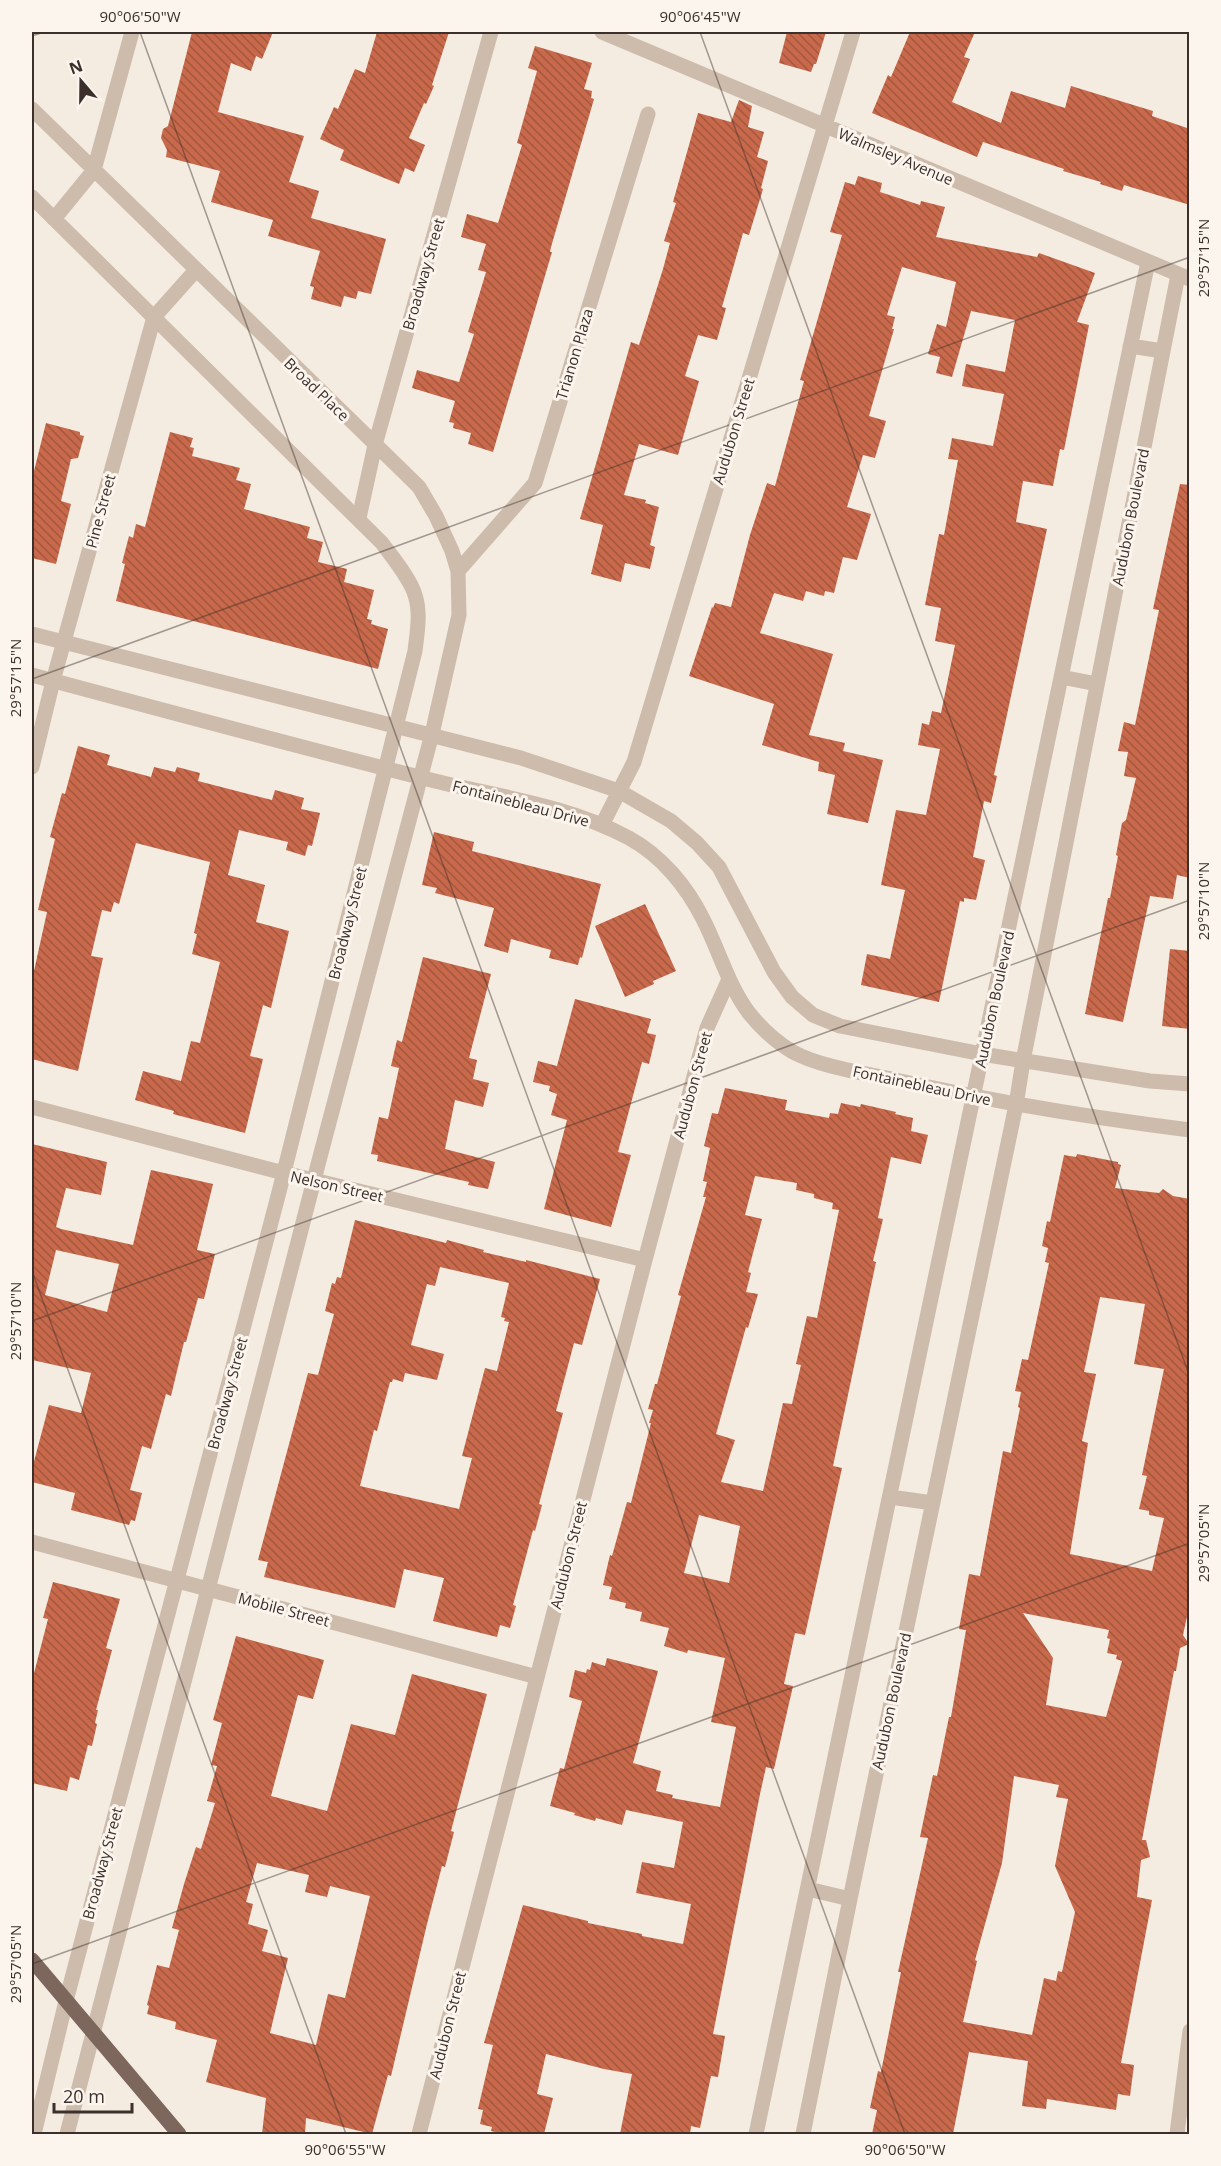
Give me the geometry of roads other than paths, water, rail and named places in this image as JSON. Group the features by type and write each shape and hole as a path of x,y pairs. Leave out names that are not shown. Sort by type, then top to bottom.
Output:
{"main road":[{"path":"32,1960 179,2134"}],"street":[{"path":"54,219 93,170 132,32"},
{"name":"Broadway Street","path":"34,2134 66,2001 284,1173 416,651 418,622 415,594 398,564 359,518 375,445 491,32"},
{"name":"Walmsley Avenue","path":"602,32 1184,277"},
{"name":"Audubon Street","path":"602,825 634,762 853,32"},
{"name":"Broad Place","path":"32,108 420,488 436,516 452,551 458,571 459,615 432,734"},
{"name":"Trianon Plaza","path":"458,571 535,483 648,114"},
{"path":"32,197 359,518"},
{"name":"Audubon Boulevard","path":"756,2134 975,1097 982,1054 1148,262"},
{"name":"Pine Street","path":"32,767 53,681 154,317 196,270"},
{"name":"Audubon Boulevard","path":"803,2134 1016,1105 1163,351 1184,277"},
{"path":"1130,346 1163,351"},
{"path":"32,634 432,734 521,758 619,791 671,821 697,843 719,867 774,972 792,997 813,1015 840,1026 1023,1061 1150,1081 1190,1084"},
{"name":"Fontainebleau Drive","path":"32,675 420,777 556,810 602,825 632,840 661,861 680,883 702,918 729,979 748,1011 765,1031 796,1053 848,1069 975,1097 1190,1130"},
{"path":"1061,677 1097,684"},
{"name":"Broadway Street","path":"67,2134 432,734"},
{"name":"Audubon Street","path":"419,2134 707,1028 729,979"},
{"name":"Nelson Street","path":"32,1107 284,1173 645,1260"},
{"path":"891,1497 933,1503"},
{"name":"Mobile Street","path":"32,1542 537,1677"},
{"path":"808,1889 850,1899"},
{"path":"1181,2130 1190,2031"}]}
